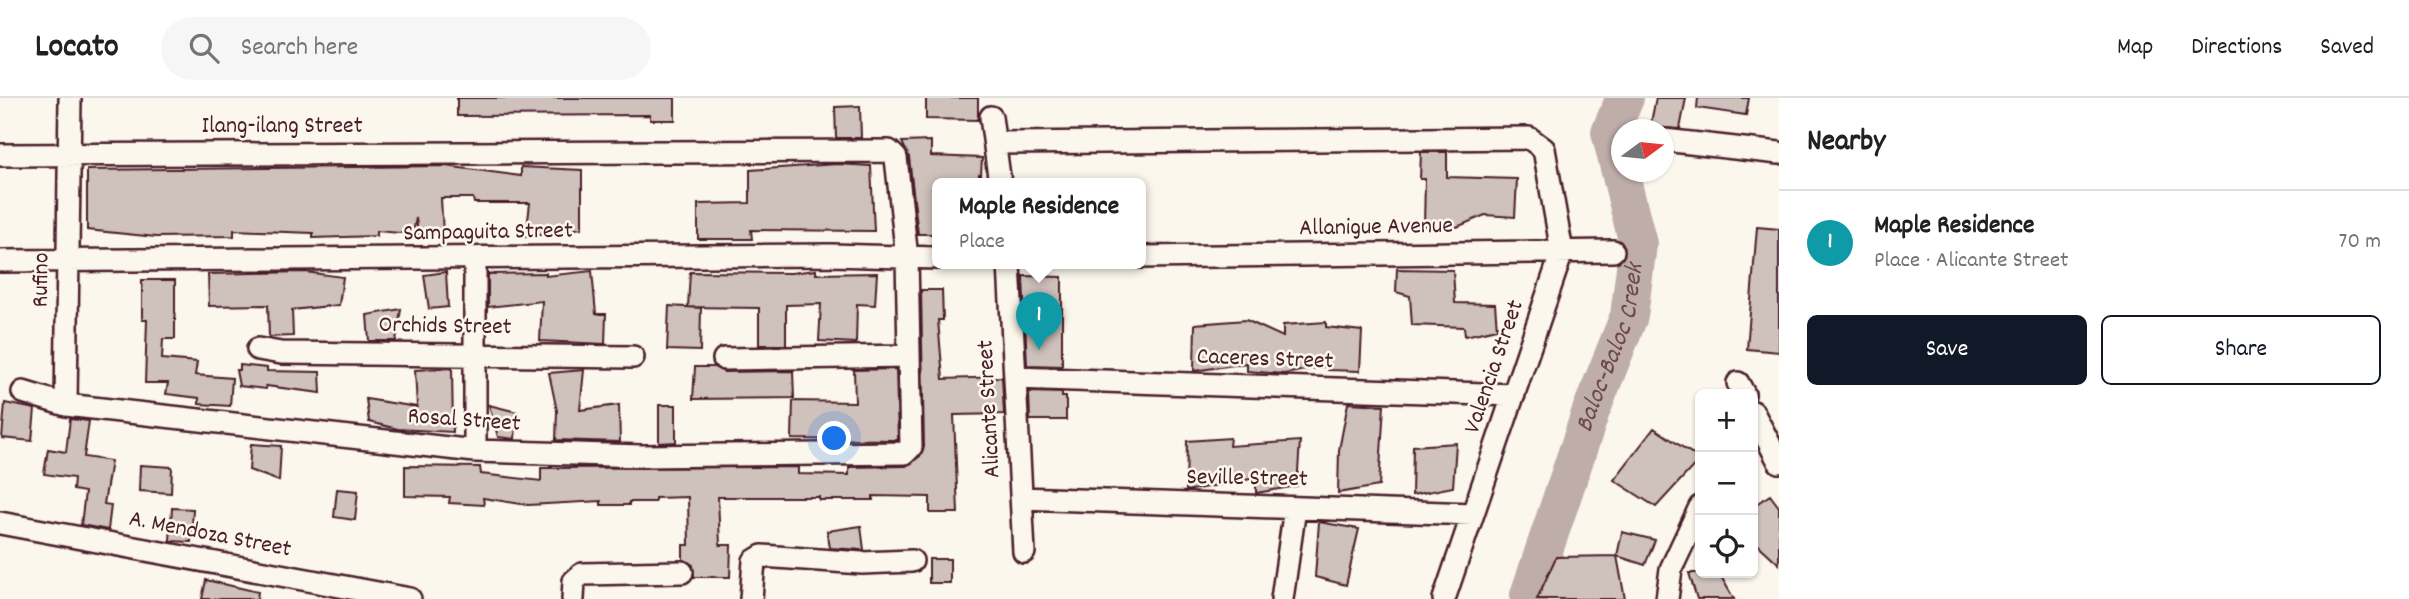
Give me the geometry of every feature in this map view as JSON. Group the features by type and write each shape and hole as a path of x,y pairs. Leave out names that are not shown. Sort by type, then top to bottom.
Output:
{"street":[{"name":"Rufino","path":"66,405 70,98"},
{"path":"991,117 999,178"},
{"name":"Valencia Street","path":"995,144 1529,138 1544,149 1562,252 1444,599"},
{"path":"1674,141 1779,153"},
{"name":"Ilang-ilang Street","path":"0,155 889,151 896,158 906,258 911,447 905,453"},
{"name":"Allanigue Avenue","path":"1146,257 1613,251"},
{"name":"Sampaguita Street","path":"0,261 831,255 906,258"},
{"path":"906,258 932,258"},
{"path":"475,259 475,452"},
{"name":"Alicante Street","path":"1009,269 1024,552"},
{"name":"Orchids Street","path":"258,349 281,353 473,353 633,357"},
{"path":"724,359 909,356"},
{"name":"Caceres Street","path":"1015,378 1514,395"},
{"name":"Rosal Street","path":"23,392 66,405 475,452 642,456 905,453"},
{"path":"1760,445 1779,462"},
{"name":"Seville Street","path":"1021,498 1472,514"},
{"path":"1282,599 1295,508"},
{"path":"1667,599 1671,569 1696,515"},
{"name":"A. Mendoza Street","path":"0,523 410,599"},
{"path":"751,599 751,570 754,561 762,556 862,563 912,561"},
{"path":"573,599 574,581 582,575 682,572"}],"building":[{"path":"457,98 675,98 675,120 650,120 650,115 457,116"},
{"path":"926,98 978,98 978,120 926,119"},
{"path":"1656,98 1686,98 1680,129 1674,129 1674,119 1652,119"},
{"path":"1698,98 1749,98 1746,115 1697,108"},
{"path":"860,106 861,138 836,138 835,107"},
{"path":"931,141 931,156 982,158 979,178 932,178 932,234 918,234 909,157 902,142"},
{"path":"1421,152 1447,152 1447,177 1517,179 1515,217 1485,215 1457,227 1424,226 1425,179 1420,179"},
{"path":"837,164 871,166 874,231 751,230 752,239 698,239 698,204 750,203 750,170"},
{"path":"445,166 521,176 521,167 582,170 582,228 526,237 530,203 474,203 473,198 441,198 443,234 418,234 416,218 413,234 376,231 376,236 313,238 313,233 234,230 234,236 156,237 87,230 87,170"},
{"path":"1757,227 1779,229 1779,352 1747,349"},
{"path":"1397,269 1453,270 1455,303 1495,304 1497,329 1465,336 1464,327 1412,325 1410,296 1396,292"},
{"path":"816,270 816,274 877,273 875,305 857,304 856,343 819,341 821,304 786,305 786,345 759,345 759,308 688,307 690,272 791,273"},
{"path":"592,271 596,314 606,314 605,344 540,341 542,301 488,307 488,274 546,273 546,276"},
{"path":"305,272 343,277 339,305 292,310 293,336 269,337 268,305 209,306 208,274"},
{"path":"446,272 448,307 429,309 424,275"},
{"path":"1023,276 1062,277 1062,366 1027,365"},
{"path":"142,280 175,280 175,339 163,339 162,359 197,362 195,375 232,378 230,406 199,404 199,398 166,394 168,383 145,383 147,320 142,320"},
{"path":"921,290 942,290 943,320 938,320 943,379 1002,377 1004,414 954,415 958,513 930,513 930,497 873,496 873,500 819,500 819,497 718,497 720,545 731,545 730,577 694,577 693,565 683,559 683,545 689,545 688,497 655,498 655,502 629,502 629,505 601,505 601,501 528,505 483,498 484,505 449,503 450,497 405,496 405,466 480,467 481,474 541,481 541,468 798,467 798,474 849,475 849,467 906,466 920,456 924,447"},
{"path":"669,306 701,308 700,351 667,350"},
{"path":"401,309 396,341 369,341 367,315"},
{"path":"1246,320 1283,337 1283,325 1326,322 1326,327 1362,331 1360,371 1328,370 1328,366 1284,374 1247,371 1247,363 1194,371 1195,324"},
{"path":"240,365 267,368 267,371 320,372 321,393 266,386 266,389 239,386 236,370 240,370"},
{"path":"695,367 714,367 724,372 793,371 794,398 693,399"},
{"path":"452,368 453,432 398,429 369,422 366,399 417,407 415,370"},
{"path":"896,369 898,440 792,439 793,401 855,402 854,370"},
{"path":"584,370 580,410 619,405 620,442 556,440 557,411 549,373"},
{"path":"1029,392 1062,393 1062,397 1066,397 1066,420 1030,420"},
{"path":"5,403 35,409 32,441 2,438"},
{"path":"1348,403 1384,405 1379,486 1338,493 1339,450"},
{"path":"489,405 517,412 515,439 498,437"},
{"path":"659,405 676,405 676,442 659,443"},
{"path":"70,419 89,421 84,457 111,461 104,504 111,505 108,530 81,525 85,492 73,490 74,478 44,474 48,449 66,452"},
{"path":"1654,428 1695,456 1695,464 1656,507 1614,480"},
{"path":"1230,438 1229,446 1300,441 1297,486 1256,493 1256,478 1186,491 1187,441"},
{"path":"1456,443 1453,487 1412,495 1413,446"},
{"path":"251,444 281,446 279,481 249,470"},
{"path":"140,465 172,467 171,493 139,491"},
{"path":"337,489 358,491 355,520 334,517"},
{"path":"1770,495 1779,507 1779,564 1758,545 1758,503"},
{"path":"172,508 193,509 191,542 170,541"},
{"path":"1319,522 1359,529 1346,585 1315,577"},
{"path":"861,526 864,550 830,548 827,531"},
{"path":"1622,532 1655,540 1645,565 1617,556"},
{"path":"1617,556 1625,599 1537,599 1556,557"},
{"path":"929,559 950,559 950,583 929,583"},
{"path":"1689,573 1695,573 1695,578 1722,578 1734,599 1697,599"},
{"path":"206,580 258,592 257,599 202,599"}],"waterway":[{"name":"Baloc-Baloc Creek","path":"1529,595 1591,411 1629,316 1638,244 1610,132 1625,98"}],"place":[{"name":"Maple Residence","path":"1039,350"}]}
